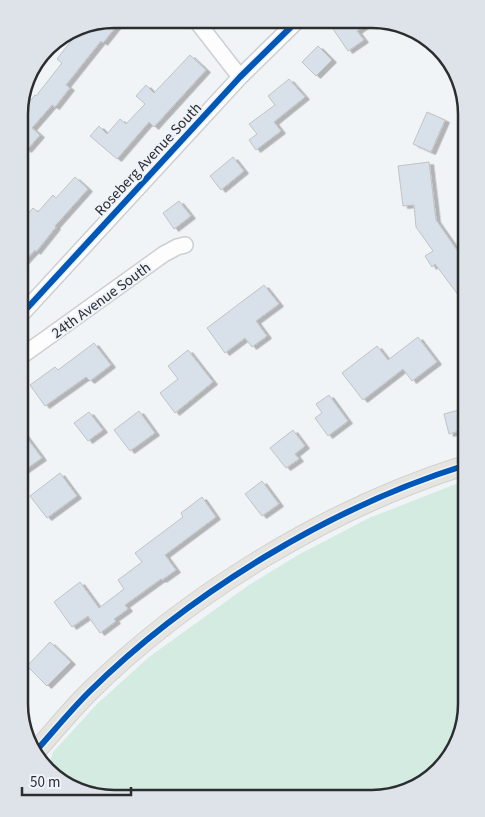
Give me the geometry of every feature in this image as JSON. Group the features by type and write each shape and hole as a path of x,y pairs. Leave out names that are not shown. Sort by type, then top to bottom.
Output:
{"main road":[{"path":"40,747 89,692 152,635 222,584 286,545 345,513 431,476 457,468"}],"street":[{"path":"202,28 240,77"},
{"name":"Roseberg Avenue South","path":"28,307 240,77 290,28"},
{"name":"24th Avenue South","path":"28,352 164,254 177,247 185,246"}],"green space":[{"path":"457,483 456,720 451,736 440,756 424,772 404,783 372,790 114,790 91,787 81,783 61,772 50,761 53,752 97,704 149,657 249,585 298,555 369,518"}],"building":[{"path":"102,28 115,28 103,43 101,41 66,85 70,88 55,107 52,105 32,128 40,135 28,149 28,103 62,63 57,59 74,37"},
{"path":"332,28 361,28 357,31 364,40 348,51"},
{"path":"318,46 332,60 316,76 302,62"},
{"path":"190,55 206,70 154,127 149,122 117,159 90,136 99,126 107,134 120,119 126,124 145,104 136,96 146,85 154,93"},
{"path":"289,79 305,97 274,122 281,131 256,150 249,140 257,134 249,124 275,105 268,96"},
{"path":"427,112 445,120 431,152 413,144"},
{"path":"233,157 244,171 221,190 210,176"},
{"path":"429,162 436,220 458,251 458,294 435,264 432,267 425,256 433,251 416,227 414,205 403,206 398,166"},
{"path":"75,177 88,189 55,226 36,252 35,250 28,257 28,214 33,208 38,212 53,195 56,198"},
{"path":"179,201 191,216 174,229 163,213"},
{"path":"264,285 279,304 256,321 267,336 252,347 245,338 225,353 207,328"},
{"path":"418,337 437,362 412,381 403,369 363,400 342,373 377,346 388,360"},
{"path":"94,343 111,365 90,381 86,377 45,406 30,385 55,367 58,370"},
{"path":"188,350 213,382 175,413 160,393 178,379 168,366"},
{"path":"329,395 348,421 328,436 315,418 322,413 316,404"},
{"path":"458,410 457,432 449,434 444,414"},
{"path":"139,411 155,433 130,451 114,430"},
{"path":"89,412 103,430 88,441 74,423"},
{"path":"293,430 305,446 295,454 299,459 286,468 270,448"},
{"path":"28,439 42,458 28,468"},
{"path":"60,473 77,496 47,518 30,496"},
{"path":"262,481 279,504 262,516 245,494"},
{"path":"202,497 216,517 165,555 176,570 125,605 128,609 114,619 116,621 100,633 88,616 72,627 54,602 80,582 99,608 124,589 118,580 142,562 135,553 183,517 181,513"},
{"path":"50,642 71,662 47,686 28,665"}],"cycle path":[{"path":"28,307 240,77 290,28"},
{"path":"40,747 82,699 128,656 171,621 217,588 264,557 364,504 457,468"}]}
